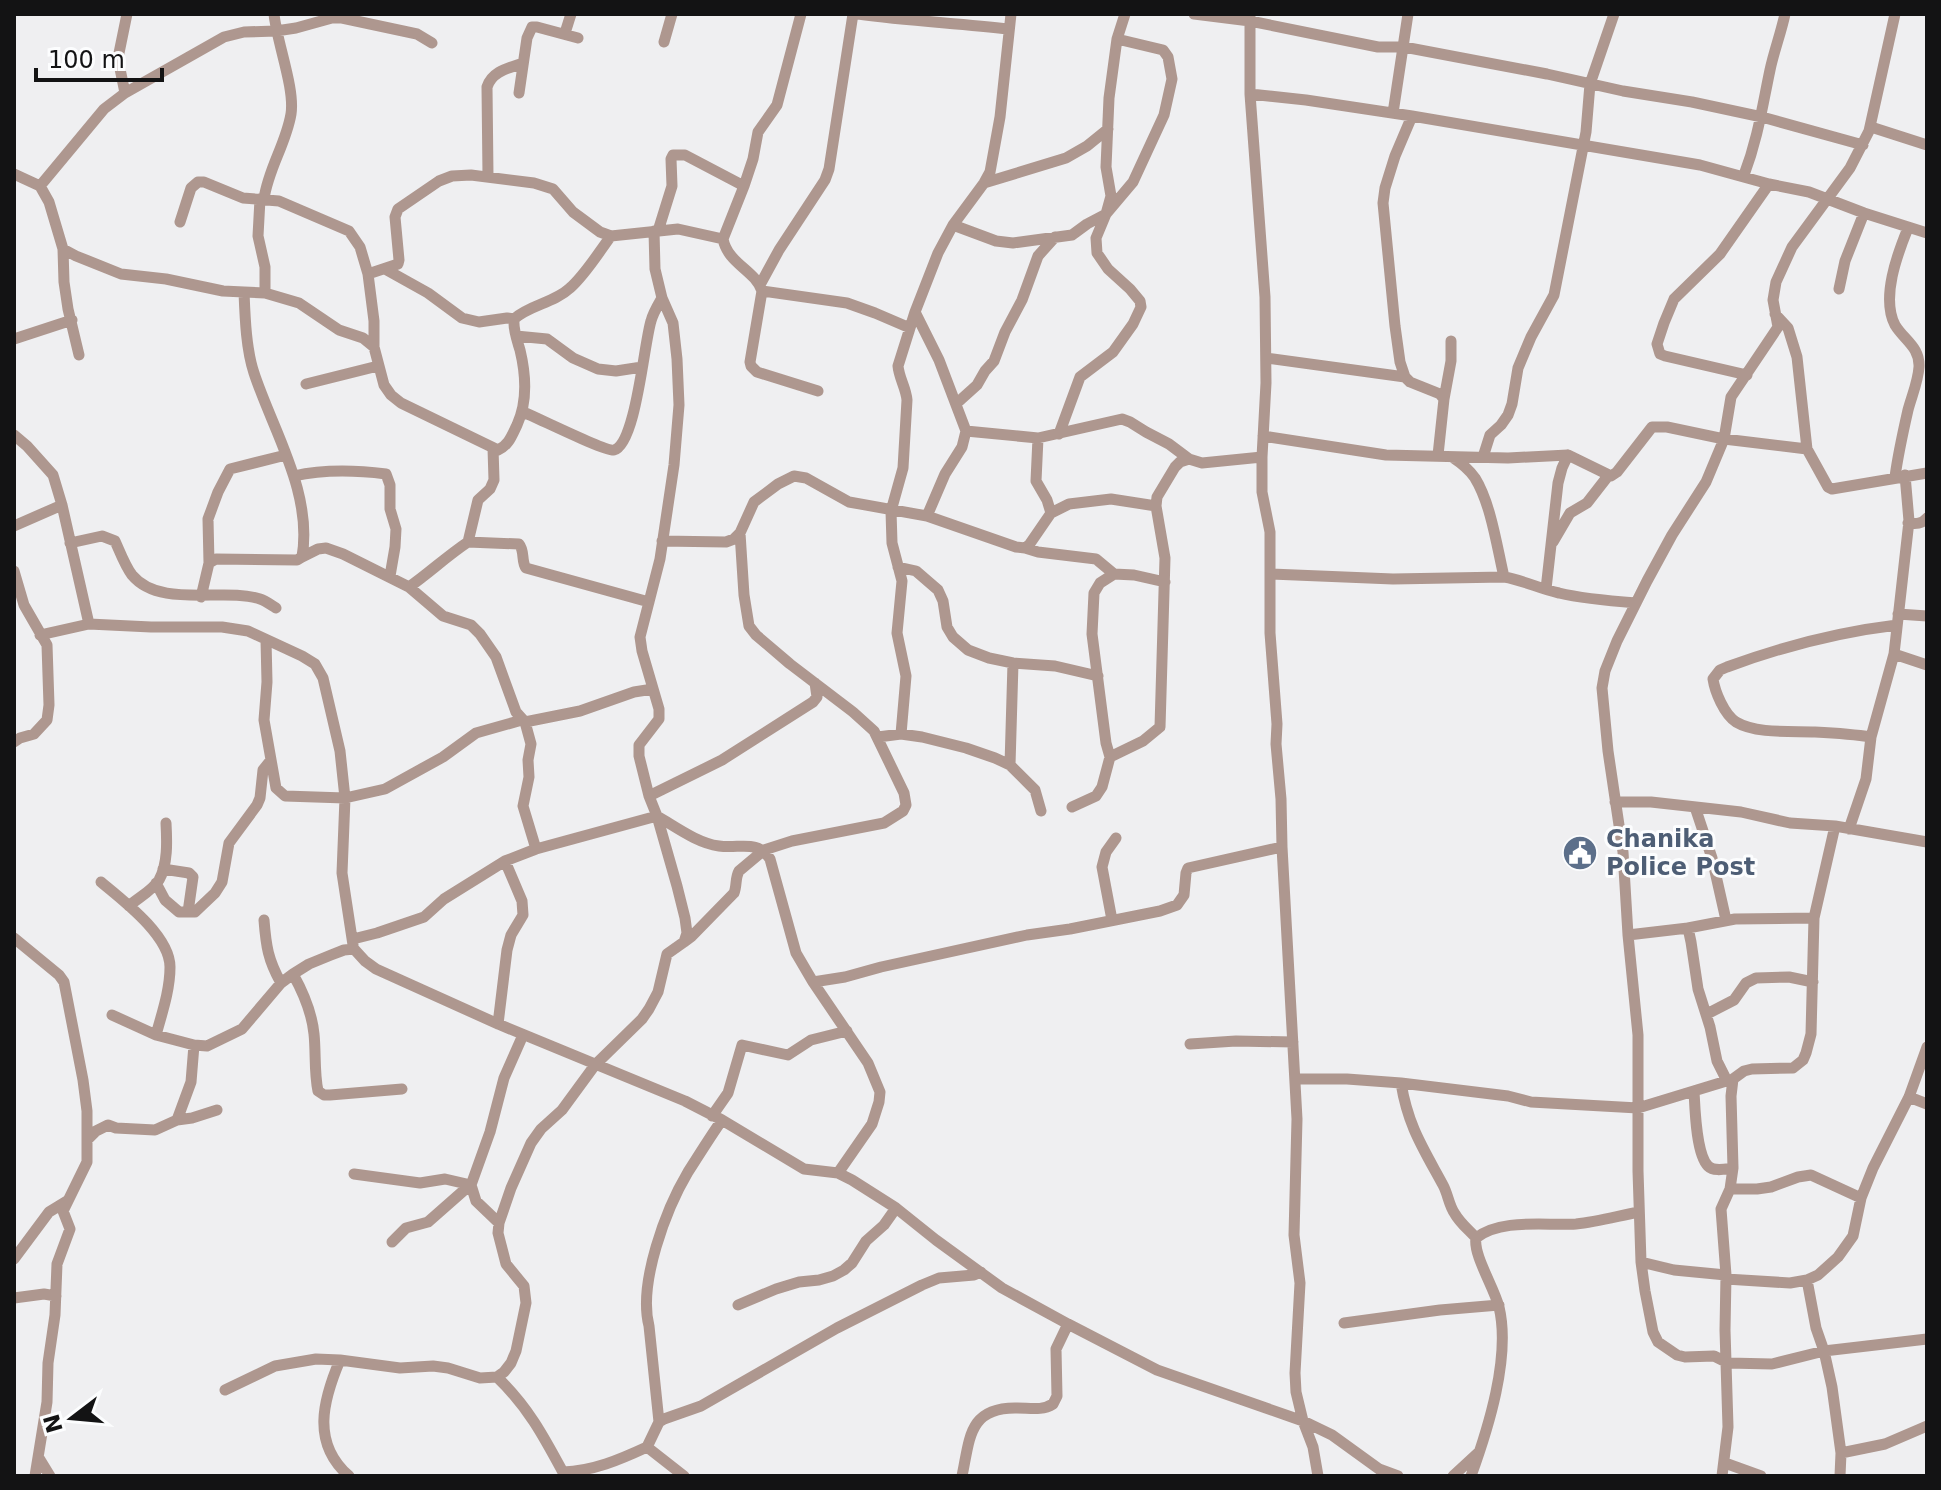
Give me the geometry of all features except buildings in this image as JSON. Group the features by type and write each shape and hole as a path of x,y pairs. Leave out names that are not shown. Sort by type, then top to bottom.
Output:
{"street":[{"path":"125,93 119,53 127,14"},
{"path":"265,293 265,267 258,236 262,199 292,112 274,14"},
{"path":"565,33 571,14"},
{"path":"664,42 672,14"},
{"path":"801,14 777,105 758,132 753,159 723,239 724,247 761,288 847,303 910,328"},
{"path":"818,391 757,372 750,362 761,288 779,250 829,169 855,14 1009,29"},
{"path":"901,734 906,676 897,633 902,592 892,543 891,511 903,468 907,400 898,366 938,253 953,225 984,183 994,157 1011,14"},
{"path":"1059,434 1080,377 1113,352 1141,307 1140,301 1108,269 1097,253 1096,238 1111,196 1106,167 1109,98 1117,39 1125,14"},
{"path":"1194,14 1250,18 1378,47 1404,47 1692,102 1762,117 1863,145"},
{"path":"1393,113 1408,14"},
{"path":"1483,457 1490,435 1508,415 1518,368 1554,295 1586,132 1590,84 1614,14"},
{"path":"1744,175 1762,117 1785,14"},
{"path":"1895,14 1871,127 1850,168 1783,263 1773,292 1778,327 1731,397 1724,439 1706,482 1672,535 1636,603 1613,651 1602,688 1623,852 1638,1035 1641,1262 1653,1332 1658,1342 1677,1355 1714,1356 1728,1363 1772,1364 1824,1351 1927,1339"},
{"path":"40,186 104,109 125,93 224,37 244,32 296,28 342,18 417,34 432,43"},
{"path":"1250,18 1250,94 1265,297 1262,492 1270,532 1270,633 1295,1079 1294,1235 1300,1283 1295,1373 1296,1392 1313,1447 1318,1476"},
{"path":"519,93 527,38 532,27 578,38"},
{"path":"953,225 996,241 1013,243 1072,235 1106,214 1133,182 1164,115 1172,79 1168,57 1163,50 1117,39"},
{"path":"488,176 487,87 490,79 500,71 523,63"},
{"path":"1250,94 1393,113 1700,165 1827,198 1927,233"},
{"path":"1412,116 1395,156 1383,203 1396,338 1405,377 1444,399"},
{"path":"1871,127 1927,145"},
{"path":"984,183 1066,158 1108,129"},
{"path":"684,942 687,933 685,918 639,756 639,745 659,719 640,637 660,559 679,405 673,323 662,298 655,269 656,231 672,186 673,155 685,155 744,186"},
{"path":"14,174 40,186 60,232 68,309 79,355"},
{"path":"368,274 398,264 395,217 398,209 439,181 452,176 488,176 553,189 573,212 600,232 611,236 678,229 723,239"},
{"path":"180,222 191,188 198,182 204,182 243,198 279,201 349,231 360,247 368,274 374,347 384,385 401,403 498,450 512,437 523,412 524,367 513,327 514,319 551,301 571,287 611,236"},
{"path":"1747,375 1665,356 1660,354 1657,344 1674,299 1720,254 1769,184"},
{"path":"1839,289 1845,261 1864,213"},
{"path":"1849,829 1866,779 1871,737 1894,654 1908,523 1900,476 1903,430 1919,364 1912,343 1895,324 1889,294 1908,228"},
{"path":"957,403 977,385 994,361 1038,256 1055,237"},
{"path":"63,249 121,274 166,279 223,291 265,293 299,303 339,330 363,338 374,347"},
{"path":"385,269 428,293 462,318 479,322 514,319"},
{"path":"244,292 252,369 294,476 305,542 302,557"},
{"path":"523,412 600,448 617,449 626,437 633,418 651,320 662,298"},
{"path":"915,312 939,360 966,431 962,447 945,474 927,516"},
{"path":"1775,314 1788,328 1797,357 1807,449 1828,487 1832,489 1927,473"},
{"path":"14,339 72,320"},
{"path":"516,336 547,339 573,358 598,369 616,371 642,367"},
{"path":"1444,455 1444,399 1451,341"},
{"path":"1266,358 1405,377"},
{"path":"306,384 378,366"},
{"path":"966,431 1038,438 1122,419 1169,444 1189,459 1202,463 1262,457"},
{"path":"1551,546 1570,513 1587,503 1608,476 1617,472 1652,427 1807,449"},
{"path":"14,435 53,475 89,624"},
{"path":"1263,436 1380,454 1508,458 1568,455 1608,476"},
{"path":"1038,438 1036,481 1051,513"},
{"path":"468,542 478,500 490,489 494,480 493,448"},
{"path":"201,597 209,563 208,519 230,469 286,455"},
{"path":"1444,455 1464,465 1477,482 1491,517 1504,577"},
{"path":"1546,589 1558,483 1568,455"},
{"path":"1110,757 1143,741 1160,727 1165,558 1156,506 1157,497 1175,467 1189,459"},
{"path":"294,476 315,471 344,470 386,474 396,529 390,576"},
{"path":"662,541 726,542 734,539 740,533 754,502 794,476 806,478 849,502 927,516 1016,547 1096,559 1114,574"},
{"path":"1025,548 1051,513 1069,504 1111,499 1156,506"},
{"path":"14,526 62,505"},
{"path":"1908,523 1924,522 1927,518"},
{"path":"225,1390 275,1366 316,1359 400,1368 433,1366 480,1378 497,1377 504,1372 516,1351 526,1303 524,1286 506,1264 498,1233 499,1223 531,1143 562,1110 595,1065 642,1019 658,992 667,954 692,936 734,893 739,871 764,850 792,841 884,823 903,811 906,805 904,793 874,731 749,626 740,533"},
{"path":"70,543 102,536 115,541 131,574 143,586 201,597 244,596 261,599 276,608"},
{"path":"409,587 468,542 519,544 526,568 649,602"},
{"path":"209,563 216,559 297,560 326,548 390,576 417,593 443,616 471,625 496,657 531,744 523,806 536,849"},
{"path":"898,567 916,571 938,590 947,627 968,650 1013,663 1055,666 1098,676"},
{"path":"14,571 19,607 47,645 49,705 47,720 34,734 14,742"},
{"path":"1072,807 1096,796 1102,787 1110,757 1092,634 1094,593 1100,583 1114,574 1165,582"},
{"path":"1271,574 1393,579 1504,577 1587,598 1636,603"},
{"path":"1871,737 1770,731 1741,724 1730,716 1717,695 1713,679 1727,667 1807,642 1897,619 1927,616"},
{"path":"40,635 89,624 222,627 248,631 315,664 323,678 340,751 345,798 342,873 353,944 365,961 376,969 523,1035 685,1101 804,1169 838,1173 896,1208 1002,1288 1068,1324 1157,1370 1303,1421 1332,1435 1379,1469 1398,1476"},
{"path":"266,640 264,720 276,788 285,796 345,798 385,789 443,757 476,733 580,711 634,692 653,689"},
{"path":"1894,654 1927,665"},
{"path":"1010,765 1013,663"},
{"path":"649,796 722,760 813,702 817,697 815,683"},
{"path":"878,737 901,734 966,748 995,758 1010,765 1035,790 1041,811"},
{"path":"156,883 172,908 179,912 195,912 215,893 222,882 229,843 257,805 263,770 271,760"},
{"path":"1615,802 1651,802 1741,812 1790,823 1835,826 1927,842"},
{"path":"1695,807 1712,858 1726,920"},
{"path":"112,1015 156,1035 207,1046 242,1029 281,983 309,964 377,933 424,917 444,899 505,861 536,849 657,816 709,844 754,846 764,850 770,859 796,953 868,1063 880,1092 872,1124 838,1173"},
{"path":"129,906 156,883 163,869 166,823"},
{"path":"1295,1079 1401,1083 1508,1096 1531,1102 1638,1108 1730,1080 1752,1069 1793,1068 1803,1060 1811,1034 1814,918 1835,826"},
{"path":"1112,920 1102,867 1106,852 1116,838"},
{"path":"813,982 1027,935 1160,911 1177,905 1184,895 1188,868 1282,847"},
{"path":"498,1024 507,950 511,935 523,915 522,901 505,861"},
{"path":"163,869 189,873 193,877 188,912"},
{"path":"101,882 129,906 167,950 170,966 156,1035"},
{"path":"1628,935 1726,920 1814,918"},
{"path":"264,920 267,951 281,983"},
{"path":"1688,928 1698,989 1717,1061 1730,1080 1733,1168 1730,1189 1721,1209 1728,1363 1728,1427 1722,1476"},
{"path":"14,938 64,982 87,1111 87,1162 63,1211 70,1229 57,1264 47,1402 35,1476"},
{"path":"293,974 310,1012 318,1091 330,1095 402,1089"},
{"path":"1707,1014 1734,1000 1746,983 1756,978 1789,977 1813,982"},
{"path":"497,1377 535,1421 564,1474 604,1466 647,1447 659,1422 645,1312 648,1282 661,1231 728,1093 742,1045 788,1055 811,1040 847,1031"},
{"path":"392,1242 406,1228 428,1222 471,1185 490,1132 504,1078 523,1035"},
{"path":"1190,1044 1293,1042"},
{"path":"177,1120 191,1082 194,1045"},
{"path":"1641,1262 1674,1270 1768,1283 1807,1280 1827,1268 1848,1246 1853,1236 1861,1198 1909,1097 1927,1047"},
{"path":"1401,1083 1414,1133 1444,1187 1454,1214 1476,1238"},
{"path":"1694,1091 1704,1159 1709,1167 1715,1169 1733,1168"},
{"path":"1909,1097 1927,1104"},
{"path":"87,1140 108,1125 155,1130 177,1120 217,1110"},
{"path":"354,1174 420,1183 445,1179 471,1185"},
{"path":"1730,1189 1771,1187 1811,1175 1861,1198"},
{"path":"471,1185 476,1201 499,1223"},
{"path":"14,1259 49,1212 67,1201"},
{"path":"738,1305 776,1289 819,1280 844,1270 896,1208"},
{"path":"1471,1476 1490,1420 1501,1354 1502,1321 1499,1305 1477,1254 1476,1238 1482,1233 1525,1224 1574,1224 1639,1212"},
{"path":"659,1422 701,1406 837,1328 922,1285 939,1278 981,1272"},
{"path":"1807,1280 1832,1387 1841,1453 1840,1476"},
{"path":"14,1298 44,1294 56,1296"},
{"path":"1344,1323 1499,1305"},
{"path":"962,1476 972,1428 979,1418 1000,1410 1043,1409 1056,1401 1055,1356 1068,1324"},
{"path":"340,1360 326,1400 324,1432 333,1457 349,1476"},
{"path":"1841,1453 1885,1444 1927,1426"},
{"path":"647,1447 684,1476"},
{"path":"1453,1476 1481,1450"},
{"path":"39,1458 50,1476"},
{"path":"1725,1463 1761,1476"}],"place":[{"name":"Chanika Police Post","path":"1580,853"}]}
